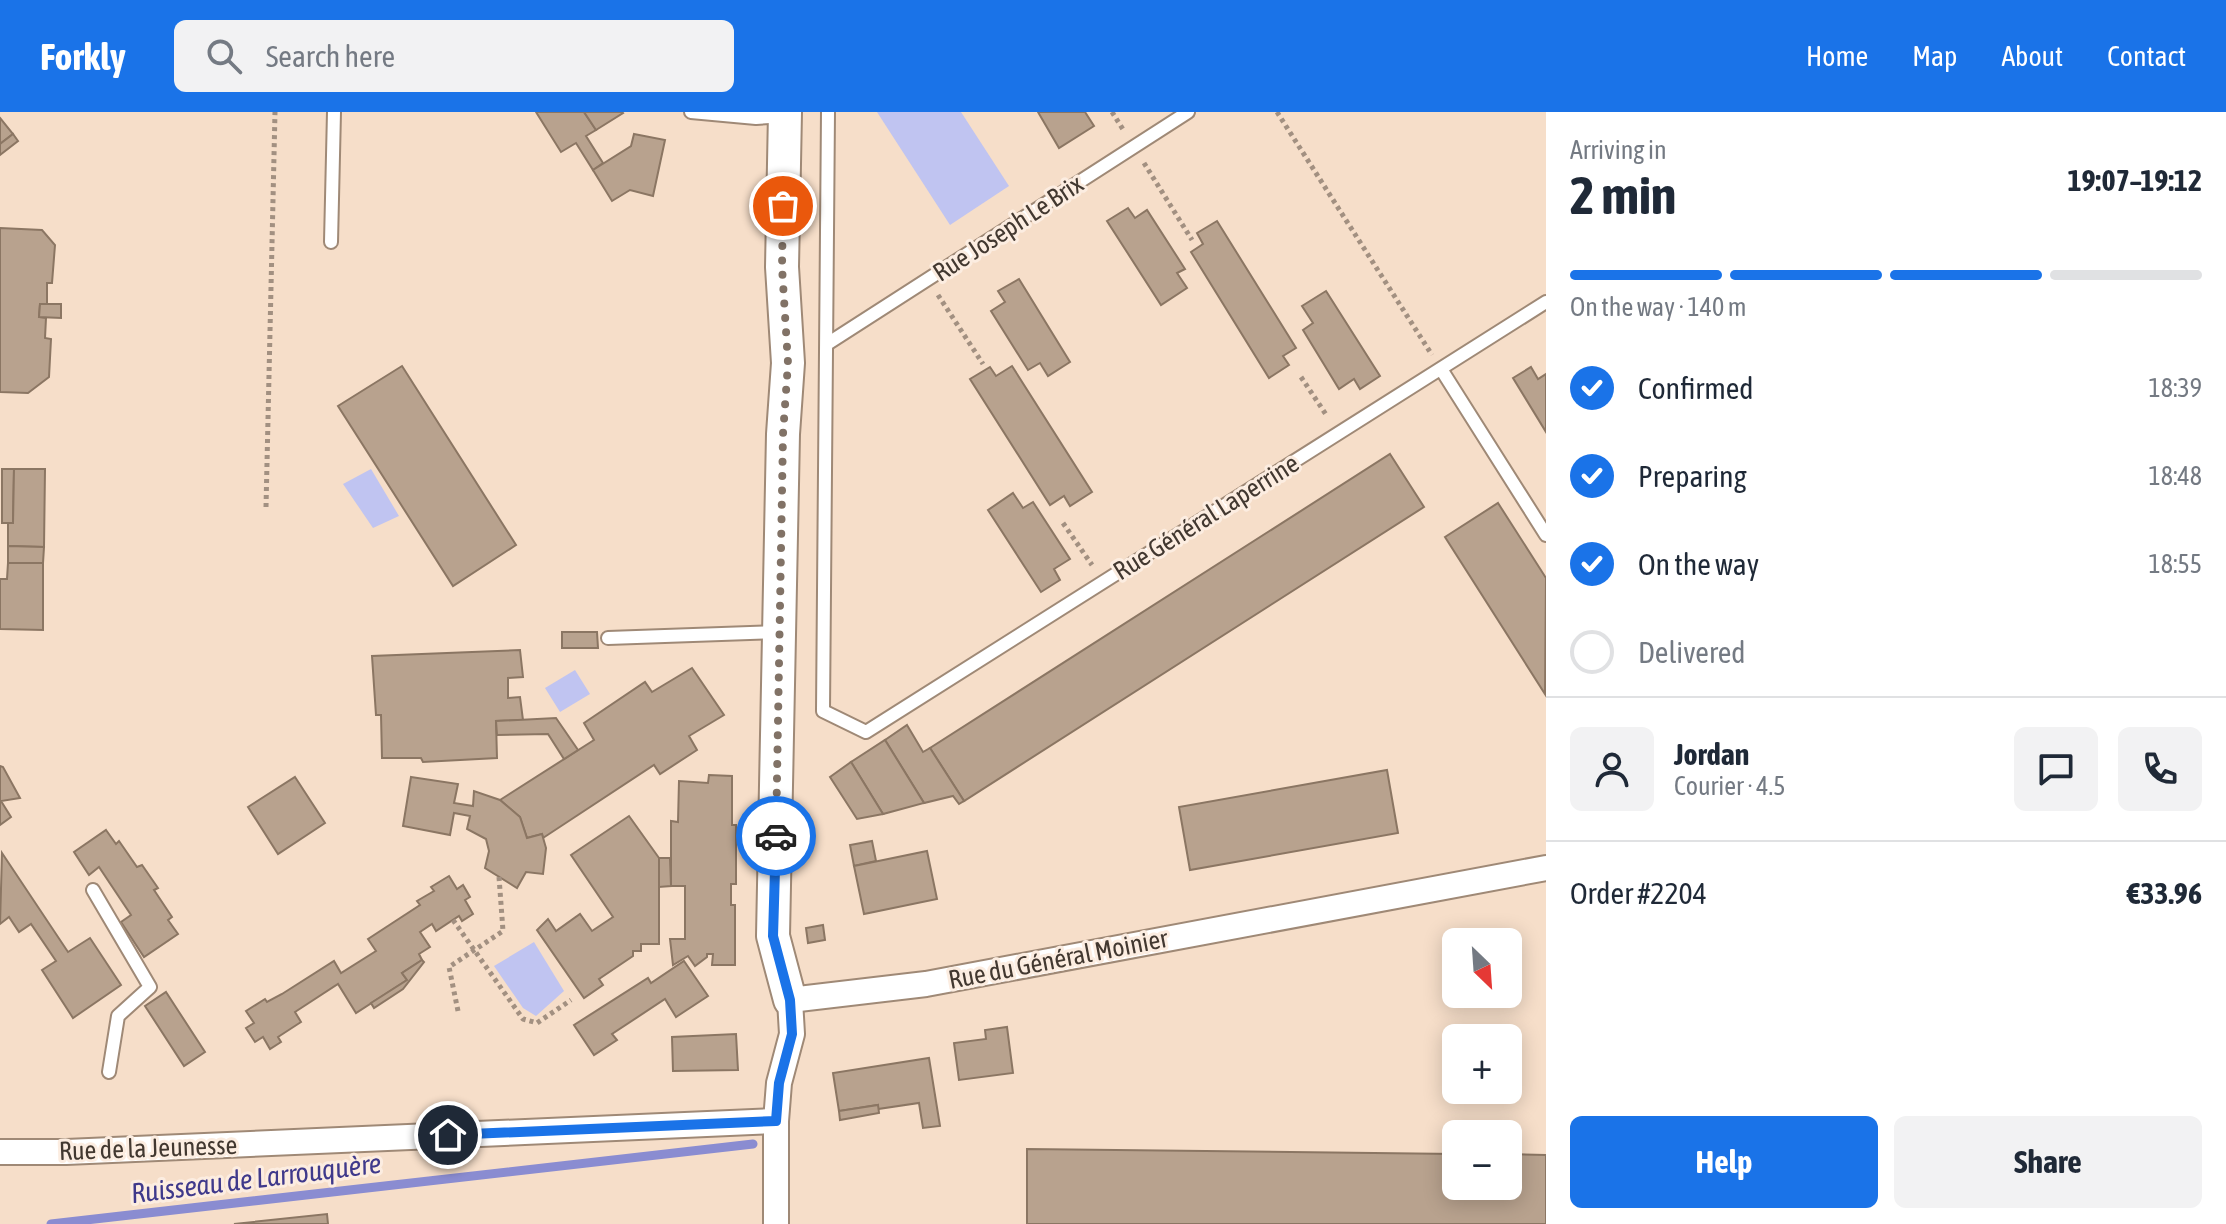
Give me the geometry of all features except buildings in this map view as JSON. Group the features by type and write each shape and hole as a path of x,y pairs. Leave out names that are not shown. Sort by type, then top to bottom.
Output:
{"street":[{"path":"776,1224 779,1083 792,1034 790,1000 773,936 783,434 788,363 782,267 785,114"},
{"name":"Rue du Général Moinier","path":"790,1000 926,984 1546,868"},
{"name":"Rue de la Jeunesse","path":"0,1152 776,1121"}],"lane":[{"path":"331,242 334,112"},
{"path":"691,112 756,118 785,114"},
{"path":"827,344 828,112"},
{"name":"Rue Joseph Le Brix","path":"827,344 1188,112"},
{"name":"Rue Général Laperrine","path":"827,344 823,711 866,732 1546,302"},
{"path":"1441,369 1546,535"},
{"path":"608,638 780,632"},
{"path":"93,890 150,987 118,1016 109,1072"}],"path":[{"path":"266,507 275,112"},
{"path":"1277,112 1441,369"},
{"path":"1134,147 1192,240"},
{"path":"928,280 983,364"},
{"path":"1301,377 1338,434"},
{"path":"1063,523 1104,583"},
{"path":"458,1011 449,967 503,931 499,877"},
{"path":"453,920 523,1019 537,1023 571,1000"}],"shaded area":[{"path":"877,112 961,112 1009,186 950,225"},
{"path":"371,469 399,516 373,528 343,484"},
{"path":"575,670 590,694 560,712 545,688"},
{"path":"534,942 564,991 536,1016 523,1008 494,966"}],"waterway":[{"name":"Ruisseau de Larrouquère","path":"51,1224 753,1144"}],"way so far":[{"path":"776,836 783,434 788,363 782,267 783,206"}],"route":[{"path":"448,1135 776,1121 779,1083 792,1034 790,1000 773,936 776,836"}]}
